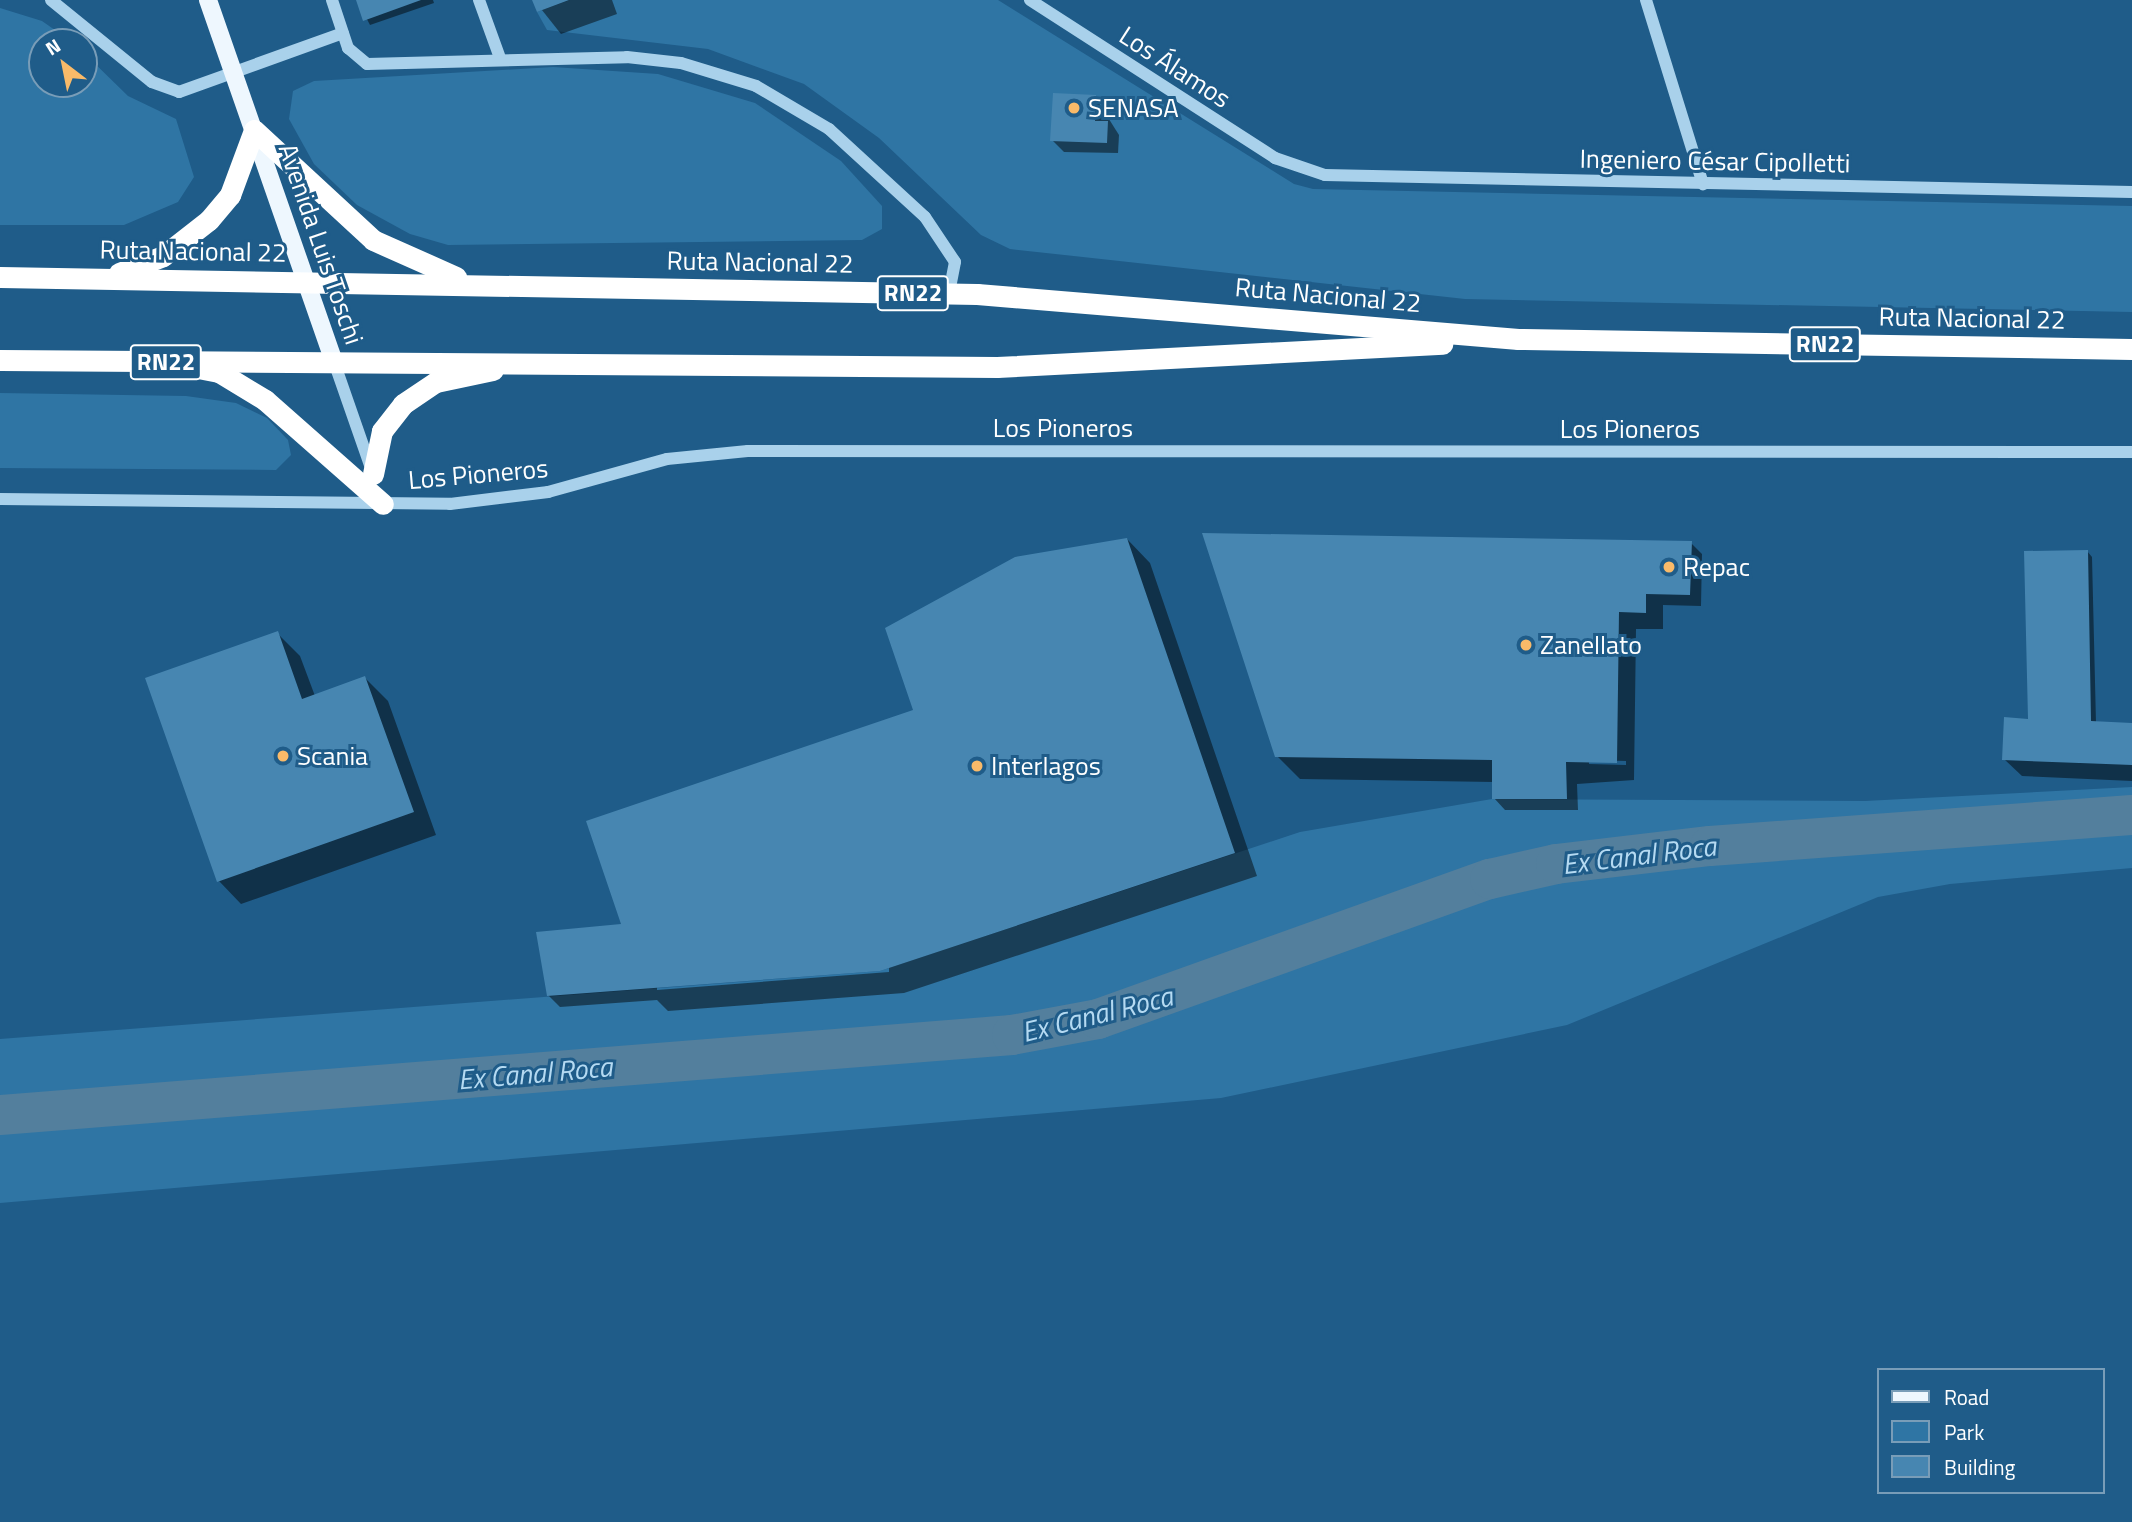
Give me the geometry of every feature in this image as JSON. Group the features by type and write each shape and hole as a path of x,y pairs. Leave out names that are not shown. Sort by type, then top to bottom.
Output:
{"highway":[{"path":"104,278 163,256 209,220 230,195 254,130 373,240 478,284"},
{"name":"Ruta Nacional 22","path":"0,277 306,280 949,293 1518,339 2132,349"},
{"name":"Ruta Nacional 22","path":"0,360 552,360 1039,366 1518,339"},
{"path":"373,474 382,431 418,393 455,376 552,360"},
{"path":"172,362 219,372 245,386 383,504"}],"main road":[{"name":"Avenida Luis Toschi","path":"208,0 333,359"}],"street":[{"path":"51,0 169,90 189,92 343,33"},
{"path":"332,0 353,55 367,64 500,58 653,59 731,76 781,99 853,147 930,223 955,262 949,293"},
{"path":"479,0 500,58"},
{"name":"Los Álamos","path":"1030,0 1298,169"},
{"path":"1646,0 1703,184"},
{"name":"Ingeniero César Cipolletti","path":"1298,169 1340,176 2132,192"},
{"name":"Avenida Luis Toschi","path":"333,359 383,504"},
{"name":"Los Pioneros","path":"0,499 383,504 497,500 667,459 748,451 2132,452"}],"green space":[{"path":"570,0 998,0 1294,184 1313,189 2132,206 2132,312 1465,299 1010,249 981,235 879,138 804,84 708,49 547,30 537,12"},
{"path":"0,8 42,21 52,28 28,28 28,98 98,98 98,67 128,96 176,119 194,177 178,202 124,225 0,225"},
{"path":"553,67 658,74 755,103 841,161 882,206 882,229 862,240 448,245 410,234 357,205 314,164 289,119 293,91 314,81"},
{"path":"0,393 186,396 236,403 267,418 288,440 291,455 276,470 0,468"},
{"path":"2132,787 2132,868 1950,884 1878,897 1567,1025 1221,1098 0,1203 0,1039 880,971 1300,832 1492,799 1865,801"}],"building":[{"path":"356,0 421,0 363,21"},
{"path":"532,0 569,0 537,12"},
{"name":"SENASA","path":"1053,93 1096,95 1095,121 1108,121 1107,143 1050,141"},
{"path":"1202,533 1692,541 1690,595 1646,594 1646,613 1619,612 1617,763 1566,762 1567,799 1492,799 1492,760 1275,757"},
{"name":"Interlagos","path":"1127,538 1235,853 880,971 547,996 536,932 621,924 586,821 913,710 885,628 1015,557"},
{"path":"2088,550 2091,721 2132,723 2132,765 2002,760 2004,717 2028,719 2024,551"},
{"name":"Scania","path":"278,631 302,699 365,676 414,812 217,882 145,678"}],"waterway":[{"name":"Ex Canal Roca","path":"0,1115 1012,1035 1098,1019 1490,879 1556,864 1710,846 2132,815"}],"place":[{"name":"SENASA","path":"1074,108"},
{"name":"Repac","path":"1669,567"},
{"name":"Zanellato","path":"1526,645"},
{"name":"Scania","path":"283,756"},
{"name":"Interlagos","path":"977,766"}]}
